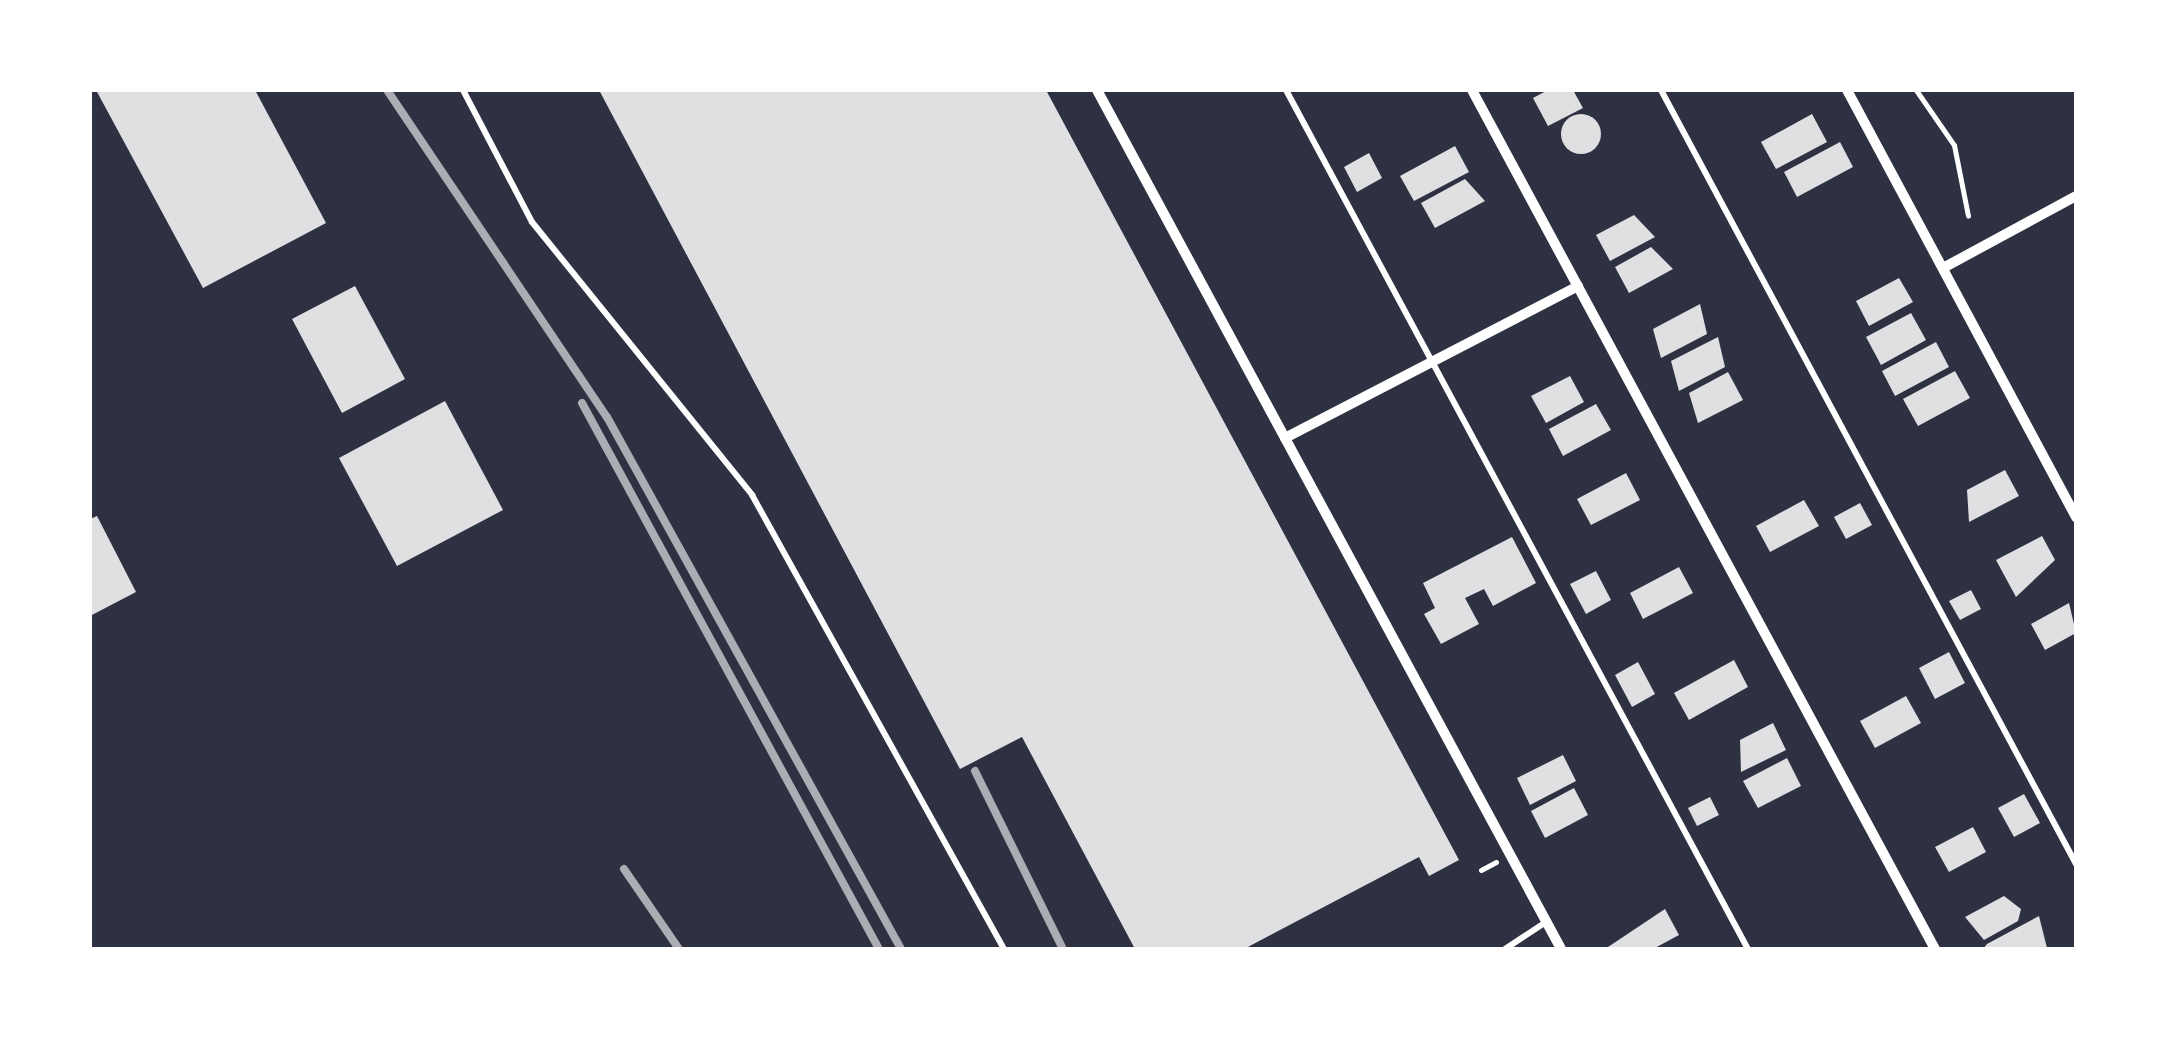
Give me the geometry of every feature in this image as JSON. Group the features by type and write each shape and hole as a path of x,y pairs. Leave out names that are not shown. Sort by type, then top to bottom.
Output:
{"street":[{"path":"1097,90 1560,949"},
{"path":"1472,90 1935,949"},
{"path":"1847,90 2076,517"},
{"path":"1942,268 2076,196"},
{"path":"1285,438 1578,286"}],"lane":[{"path":"462,90 532,222 752,495 1004,949"},
{"path":"1286,90 1748,949"},
{"path":"1661,90 2076,864"},
{"path":"1505,949 1546,922"}],"path":[{"path":"1916,90 1954,145 1968,216"}],"building":[{"path":"96,90 255,90 326,223 203,288"},
{"path":"599,90 1046,90 1459,860 1429,876 1419,857 1244,949 1135,949 1022,737 960,769"},
{"path":"1548,90 1573,90 1583,108 1548,126 1533,98"},
{"path":"1581,114 1595,120 1601,134 1595,148 1581,154 1567,148 1561,134 1567,120"},
{"path":"1812,114 1827,142 1776,169 1761,142"},
{"path":"1840,142 1853,167 1797,197 1784,172"},
{"path":"1455,146 1469,172 1414,201 1400,176"},
{"path":"1369,153 1382,178 1357,192 1344,167"},
{"path":"1465,179 1485,201 1435,228 1421,203"},
{"path":"1634,215 1655,237 1610,261 1596,235"},
{"path":"1651,247 1673,269 1629,293 1615,267"},
{"path":"1899,278 1913,302 1869,326 1856,301"},
{"path":"355,286 405,379 342,413 292,319"},
{"path":"1700,304 1707,334 1661,358 1653,329"},
{"path":"1911,313 1926,340 1881,365 1866,337"},
{"path":"1718,337 1725,367 1679,391 1671,361"},
{"path":"1936,342 1949,367 1895,396 1882,371"},
{"path":"1955,371 1970,398 1918,426 1903,399"},
{"path":"1728,372 1743,400 1698,423 1689,393"},
{"path":"1570,376 1584,402 1546,423 1531,396"},
{"path":"445,401 503,510 397,566 339,458"},
{"path":"1596,404 1611,430 1563,456 1549,429"},
{"path":"2005,470 2019,496 1969,522 1967,490"},
{"path":"1626,473 1640,500 1591,525 1577,499"},
{"path":"1804,500 1819,526 1770,552 1756,526"},
{"path":"1860,503 1872,525 1846,539 1834,517"},
{"path":"97,516 136,592 90,616 90,519"},
{"path":"2042,536 2055,560 2016,597 1996,560"},
{"path":"1512,537 1536,583 1493,606 1484,589 1465,598 1479,624 1441,644 1424,614 1435,608 1423,583"},
{"path":"1679,567 1693,593 1643,619 1630,593"},
{"path":"1596,571 1611,600 1586,614 1570,584"},
{"path":"1971,590 1981,609 1960,620 1949,601"},
{"path":"2069,603 2076,633 2045,650 2031,624"},
{"path":"1949,652 1965,683 1935,699 1919,668"},
{"path":"1734,660 1748,687 1689,720 1674,693"},
{"path":"1638,662 1655,694 1632,707 1615,675"},
{"path":"1906,696 1921,723 1875,748 1860,721"},
{"path":"1773,723 1786,750 1741,772 1740,740"},
{"path":"1563,755 1576,781 1530,805 1517,778"},
{"path":"1787,758 1801,786 1758,808 1743,781"},
{"path":"1574,788 1588,815 1545,838 1531,811"},
{"path":"2024,794 2040,823 2014,837 1998,808"},
{"path":"1710,797 1719,815 1697,826 1688,808"},
{"path":"1973,827 1986,852 1949,872 1935,847"},
{"path":"2004,896 2021,909 2018,921 1984,940 1965,917"},
{"path":"1665,909 1679,935 1653,949 1605,949"},
{"path":"2039,916 2047,948 1983,949 1987,944"}],"railway":[{"path":"387,90 607,417 901,949"},
{"path":"582,403 879,949"},
{"path":"975,771 1063,949"},
{"path":"624,869 679,949"}]}
